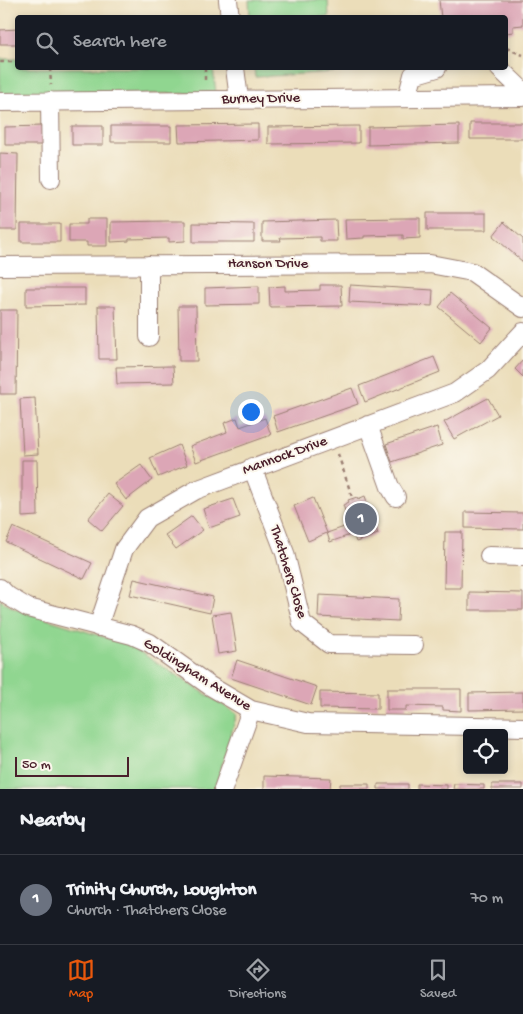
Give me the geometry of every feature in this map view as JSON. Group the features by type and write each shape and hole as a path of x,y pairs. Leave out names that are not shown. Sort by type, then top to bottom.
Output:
{"street":[{"path":"228,0 230,15"},
{"path":"235,70 239,99"},
{"path":"407,98 413,75 424,70"},
{"path":"501,70 523,91"},
{"name":"Burney Drive","path":"0,102 523,97"},
{"path":"50,101 51,179"},
{"name":"Hanson Drive","path":"0,266 430,264 472,272 523,308"},
{"path":"149,265 149,338"},
{"name":"Mannock Drive","path":"98,627 124,549 147,518 196,490 252,467 455,393 488,370 523,332"},
{"path":"368,425 390,487 396,497"},
{"name":"Thatchers Close","path":"252,467 286,553 302,623 329,644 414,645"},
{"path":"489,556 523,557"},
{"name":"Goldingham Avenue","path":"0,588 8,596 28,608 132,635 150,643 210,686 251,710 308,723 523,727"},
{"path":"223,789 251,710"}],"path":[{"path":"508,49 523,54"},
{"path":"0,62 15,62"},
{"path":"332,438 353,500"}],"green space":[{"path":"249,0 328,0 329,15 250,15"},
{"path":"0,59 15,59 15,70 213,70 216,93 0,96"},
{"path":"254,70 334,70 334,72 255,77"},
{"path":"0,600 15,609 129,645 237,714 215,789 0,789"}],"building":[{"path":"439,0 523,0 523,25 513,26 513,32 508,33 508,15 441,15"},
{"path":"15,29 15,44 0,44 0,30"},
{"path":"470,123 523,123 523,139 470,139"},
{"path":"258,124 258,140 179,142 178,125"},
{"path":"459,125 459,143 368,145 368,127"},
{"path":"43,126 43,145 5,145 5,127"},
{"path":"72,126 103,126 103,145 72,145"},
{"path":"111,126 171,126 171,142 111,142"},
{"path":"359,126 359,143 268,144 268,127"},
{"path":"0,153 18,154 17,230 0,230"},
{"path":"427,213 486,213 486,230 427,230"},
{"path":"420,218 420,238 403,239 403,235 364,236 364,238 346,239 345,219"},
{"path":"87,219 107,219 107,246 87,246 87,242 69,242 69,224 87,224"},
{"path":"336,220 337,241 320,241 320,237 280,238 281,241 262,241 262,222"},
{"path":"185,221 185,241 169,242 169,238 129,239 129,241 111,242 111,222"},
{"path":"504,222 523,239 523,262 493,236"},
{"path":"193,223 254,224 254,242 193,242"},
{"path":"21,224 60,224 60,242 21,242"},
{"path":"320,285 341,285 342,306 270,307 269,287 285,286 285,291 320,290"},
{"path":"350,285 433,290 432,306 349,302"},
{"path":"259,286 259,304 205,305 205,288"},
{"path":"26,288 85,288 85,305 26,306"},
{"path":"450,293 492,328 481,342 439,307"},
{"path":"98,306 115,306 117,359 99,359"},
{"path":"178,306 196,306 197,361 179,361"},
{"path":"0,310 17,310 16,394 0,394"},
{"path":"434,357 440,372 365,402 359,386"},
{"path":"523,360 523,377 515,369"},
{"path":"173,366 174,383 117,384 116,367"},
{"path":"352,388 358,404 278,432 273,416"},
{"path":"35,398 38,454 23,455 20,399"},
{"path":"488,398 498,415 454,439 444,422"},
{"path":"237,418 240,427 265,418 271,435 196,462 190,446 227,432 224,423"},
{"path":"437,427 442,445 392,462 386,444"},
{"path":"179,445 187,465 158,477 150,458"},
{"path":"22,460 37,460 38,516 22,517"},
{"path":"141,465 152,480 126,500 114,484"},
{"path":"108,494 123,506 102,531 88,519"},
{"path":"365,496 378,534 356,542 353,534 330,542 327,533 350,525 343,505 349,502 348,500"},
{"path":"313,498 327,533 308,541 294,506"},
{"path":"233,499 240,517 209,528 203,509"},
{"path":"465,512 523,513 523,529 465,528"},
{"path":"192,516 203,530 176,549 165,535"},
{"path":"13,527 92,563 84,579 6,542"},
{"path":"445,532 462,532 461,588 444,588"},
{"path":"134,579 213,597 210,613 130,595"},
{"path":"469,592 523,593 523,610 469,610"},
{"path":"319,595 399,599 398,621 318,617"},
{"path":"231,612 237,651 218,654 212,615"},
{"path":"237,660 317,687 311,705 231,678"},
{"path":"387,689 461,689 461,711 443,710 443,707 406,706 406,710 387,710"},
{"path":"320,692 378,693 378,709 320,708"},
{"path":"523,692 523,709 469,710 469,693"},
{"path":"264,776 331,778 330,789 264,789"},
{"path":"340,784 369,784 369,789 340,789"},
{"path":"378,784 408,784 408,789 378,789"},
{"path":"417,784 447,785 447,789 417,789"},
{"path":"454,784 484,785 484,789 453,789"},
{"path":"492,784 523,784 523,789 492,789"}],"place":[{"name":"Trinity Church, Loughton","path":"361,519"}]}
